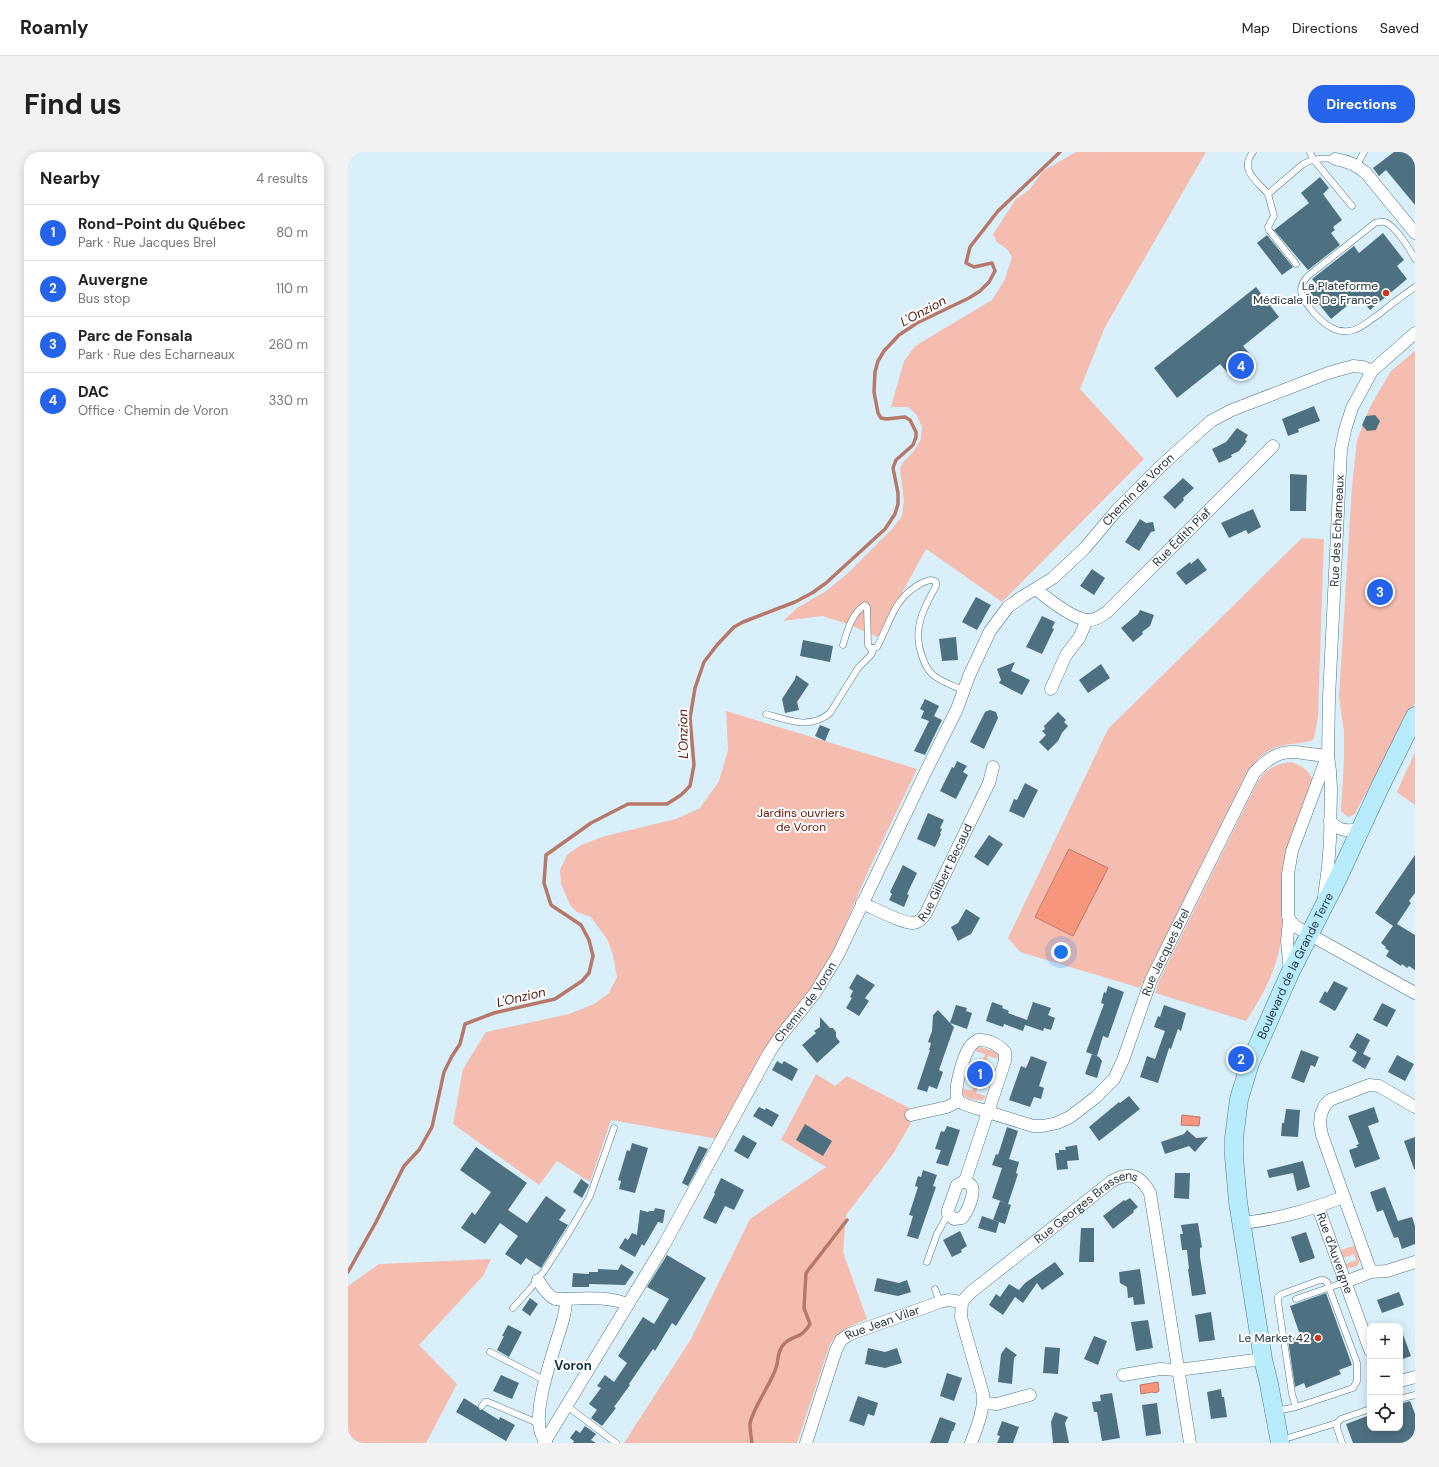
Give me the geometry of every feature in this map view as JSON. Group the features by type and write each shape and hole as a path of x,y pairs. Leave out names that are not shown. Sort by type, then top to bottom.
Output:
{"street":[{"path":"1336,160 1348,161 1357,165 1366,173 1415,233"},
{"name":"Rue des Echarneaux","path":"1321,911 1328,867 1330,821 1330,771 1328,756 1341,449 1352,408 1372,372 1415,332"},
{"name":"Chemin de Voron","path":"566,1299 563,1320 544,1380 539,1422 541,1438 545,1442 664,1245 769,1053 815,993 838,955 957,709 990,631 1008,607 1054,578 1084,548 1116,511 1162,465 1211,422 1232,410 1328,373 1353,366 1363,367 1372,372"},
{"name":"Rue Édith Piaf","path":"1087,620 1098,618 1107,612 1273,446"},
{"path":"1036,589 1061,608 1087,620 1078,638 1066,655 1051,689"},
{"name":"Boulevard de la Grande Terre","path":"1279,1442 1263,1359 1241,1223 1234,1157 1234,1138 1239,1099 1250,1062 1290,973 1415,716"},
{"name":"Rue Jacques Brel","path":"958,1101 1024,1124 1043,1126 1057,1123 1070,1116 1106,1088 1119,1070 1151,980 1254,774 1265,761 1275,755 1290,752 1328,756"},
{"name":"Rue des Echarneaux","path":"1290,973 1287,941 1289,920 1287,890 1292,851 1328,756"},
{"name":"Rue Gilbert Becaud","path":"862,904 906,922 914,923 921,920 926,914 989,783 993,767"},
{"path":"1330,821 1333,825 1339,828 1349,830 1361,828"},
{"path":"1289,920 1292,924 1309,934 1415,993"},
{"path":"911,1115 947,1107 958,1101 956,1096 956,1086 969,1048 974,1042 982,1040 997,1045 1005,1052 1006,1056 964,1181 957,1185 948,1210 948,1214 954,1219 962,1218 965,1214 973,1193 973,1188 970,1184 964,1181"},
{"path":"1371,1272 1322,1135 1320,1124 1321,1114 1325,1105 1330,1100 1369,1085 1378,1086 1415,1107"},
{"name":"Rue Georges Brassens","path":"962,1302 971,1292 1112,1180 1122,1175 1138,1177 1145,1183 1150,1193 1190,1443"},
{"path":"1318,1207 1344,1197"},
{"name":"Rue d'Auvergne","path":"1241,1223 1271,1219 1318,1207 1367,1342"},
{"path":"1345,1282 1371,1272 1387,1271 1415,1262"},
{"path":"538,1280 551,1297 555,1299 607,1299 617,1300 628,1305"},
{"name":"Rue Jean Vilar","path":"806,1443 836,1350 841,1340 850,1334 940,1302 948,1300 962,1302"},
{"path":"962,1302 961,1317 983,1394 984,1403 971,1443"},
{"path":"1123,1375 1160,1369 1178,1370 1263,1359"},
{"path":"1403,1380 1415,1377"},
{"path":"984,1403 997,1404 1030,1395"}],"lane":[{"path":"1253,152 1247,164 1248,171 1268,194 1274,216 1268,227 1269,230 1296,264"},
{"path":"1310,152 1313,159 1352,206"},
{"path":"1357,165 1364,152"},
{"path":"1268,194 1303,164 1313,159 1336,160"},
{"path":"1415,259 1410,249 1392,227 1386,223 1375,223 1308,276 1303,281 1301,294 1306,304 1324,324 1338,331 1346,331 1362,326 1415,287"},
{"path":"766,714 795,723 806,723 825,717 830,713 858,668 871,655 874,648 877,647 895,608 903,596 912,588 930,580 936,582 936,586 923,610 918,624 917,637 919,650 924,663 932,674 964,690"},
{"path":"843,645 846,633 852,620 862,606 865,605 867,607 868,645 870,648 874,648"},
{"path":"513,1308 538,1280 568,1234 590,1196 614,1128"},
{"path":"928,1262 937,1234 948,1214"},
{"path":"1274,1412 1296,1407 1353,1388 1357,1381 1357,1363 1324,1280 1320,1280 1282,1294 1278,1297 1290,1386 1296,1407"},
{"path":"1296,1299 1345,1282"},
{"path":"935,1289 940,1302"},
{"path":"490,1352 544,1380"},
{"path":"1403,1398 1415,1395"},
{"path":"482,1406 485,1402 488,1402 533,1421 539,1422"},
{"path":"566,1406 616,1443"},
{"path":"1279,1442 1337,1423 1341,1419 1367,1410"},
{"path":"1337,1423 1337,1428 1342,1443"}],"green space":[{"path":"1076,152 1206,152 1105,327 1080,389 1144,459 1002,602 926,549 878,637 845,623 822,616 783,621 797,608 826,591 847,574 892,529 902,516 904,501 900,468 905,460 914,451 921,439 922,427 916,414 908,407 891,407 904,361 915,346 992,300 1005,279 1012,257 1007,249 997,242 993,234 1016,199 1029,190 1043,171"},
{"path":"1415,351 1415,703 1354,815 1348,817 1341,811 1344,732 1339,697 1352,486 1357,440 1370,407 1391,371"},
{"path":"1302,538 1324,539 1318,716 1313,740 1277,747 1256,761 1247,772 1140,988 1020,952 1008,938 1108,729"},
{"name":"Jardins ouvriers de Voron","path":"726,711 917,769 871,865 831,957 718,1139 611,1120 590,1182 557,1161 539,1185 453,1124 463,1069 486,1032 569,1014 594,1004 609,993 617,977 613,955 607,939 591,917 577,912 570,905 561,884 560,870 567,855 581,845 605,836 676,819 700,808 719,781 728,750"},
{"path":"1415,752 1415,805 1397,792"},
{"path":"1291,762 1299,765 1308,772 1311,776 1313,784 1285,877 1282,932 1278,956 1265,990 1246,1021 1155,993 1159,981 1257,783 1263,774 1271,768 1280,764"},
{"path":"979,1047 995,1051 998,1055 998,1059 988,1056 976,1093 986,1096 983,1100 968,1098 962,1093 962,1088 972,1091 985,1054 975,1051"},
{"path":"816,1074 835,1086 847,1076 909,1108 911,1123 893,1154 846,1215 843,1252 867,1319 842,1331 830,1344 797,1443 624,1443 691,1339 750,1219 826,1167 781,1140"},
{"path":"1356,1245 1360,1256 1359,1262 1356,1267 1348,1268 1343,1265 1356,1260 1354,1254 1341,1259 1338,1251"},
{"path":"491,1259 483,1276 419,1345 457,1384 426,1443 348,1443 348,1286 379,1264"}],"shaded area":[{"path":"1069,849 1108,868 1073,936 1035,917"},
{"path":"1182,1115 1200,1117 1199,1126 1181,1125"},
{"path":"1158,1382 1159,1391 1156,1393 1152,1392 1141,1394 1140,1385"}],"building":[{"path":"1394,152 1415,152 1415,205 1386,170 1379,176 1373,168"},
{"path":"1320,177 1329,188 1323,194 1342,220 1333,227 1335,230 1331,233 1340,245 1308,270 1274,230 1309,203 1301,193"},
{"path":"1383,233 1404,260 1397,266 1407,279 1370,310 1359,296 1331,319 1310,293 1318,286 1312,279 1354,246 1359,253"},
{"path":"1267,235 1293,267 1282,275 1257,243"},
{"path":"1256,287 1279,317 1243,346 1255,360 1232,378 1220,364 1177,398 1154,368"},
{"path":"1314,406 1320,421 1298,429 1299,432 1288,436 1282,419"},
{"path":"1375,415 1380,421 1376,430 1367,431 1362,425 1366,416"},
{"path":"1237,428 1248,435 1245,440 1247,441 1239,451 1231,455 1232,457 1219,463 1212,449 1226,442"},
{"path":"1290,474 1307,475 1306,511 1290,511"},
{"path":"1183,478 1194,488 1183,498 1184,500 1175,509 1163,497"},
{"path":"1253,509 1261,527 1248,534 1246,530 1229,538 1221,523"},
{"path":"1140,519 1146,523 1153,522 1155,531 1151,532 1139,551 1125,542"},
{"path":"1198,558 1207,570 1186,585 1176,573 1190,562 1191,564"},
{"path":"1092,569 1105,578 1094,595 1080,586"},
{"path":"976,597 991,605 977,630 962,622"},
{"path":"1140,610 1154,615 1150,626 1133,642 1121,628 1138,614"},
{"path":"1042,616 1055,622 1052,628 1054,629 1042,654 1026,647"},
{"path":"956,637 958,660 942,661 939,639"},
{"path":"803,640 833,646 830,662 800,656"},
{"path":"1015,662 1011,671 1030,680 1022,695 999,683 1001,680 997,669"},
{"path":"1101,664 1110,678 1088,693 1079,680"},
{"path":"796,675 809,684 797,702 799,710 785,713 782,699"},
{"path":"925,699 939,706 934,716 942,720 925,755 914,751 929,721 921,718 924,711 920,709"},
{"path":"990,710 996,712 998,718 984,749 970,742 985,712"},
{"path":"1058,712 1066,720 1064,722 1068,726 1058,741 1048,751 1039,742 1046,735 1042,731 1045,729 1044,726"},
{"path":"820,725 830,729 825,741 815,736"},
{"path":"957,761 967,766 963,772 968,775 956,799 940,791 952,767 954,768"},
{"path":"1025,783 1038,790 1024,818 1009,811 1014,799 1017,800"},
{"path":"928,813 944,820 940,828 942,829 941,834 935,847 917,839"},
{"path":"989,835 1003,844 988,866 974,857"},
{"path":"1415,855 1415,893 1409,901 1411,903 1397,924 1415,935 1415,970 1409,966 1407,968 1402,964 1401,966 1386,956 1389,951 1381,943 1393,926 1375,913"},
{"path":"903,865 917,873 907,894 909,895 904,907 889,900 892,894 890,892"},
{"path":"966,909 980,918 971,934 958,941 951,927 958,923"},
{"path":"857,974 875,985 865,998 869,1001 859,1016 846,1008 852,998 850,997 853,991 849,988"},
{"path":"1334,981 1348,988 1335,1011 1319,1002 1325,991 1327,993"},
{"path":"1108,986 1124,992 1108,1038 1103,1036 1097,1056 1086,1052 1104,1004 1101,1003 1104,992 1106,993"},
{"path":"992,1002 1003,1006 1002,1008 1009,1011 1008,1013 1027,1020 1033,1002 1051,1008 1048,1015 1055,1018 1051,1030 1044,1028 1043,1031 1025,1025 1023,1031 1004,1024 1003,1027 986,1021"},
{"path":"1382,1003 1396,1010 1387,1027 1373,1020"},
{"path":"956,1005 967,1008 966,1011 972,1013 967,1029 950,1023"},
{"path":"1164,1005 1186,1013 1181,1031 1178,1029 1171,1049 1169,1048 1158,1083 1140,1077 1147,1056 1155,1059 1165,1031 1154,1027 1158,1016 1160,1017"},
{"path":"938,1010 954,1027 939,1070 943,1072 937,1089 929,1086 927,1092 917,1089 930,1050 931,1043 928,1042 932,1031 933,1015"},
{"path":"820,1017 830,1028 833,1028 836,1032 836,1037 840,1042 817,1063 802,1045 816,1033 814,1031 820,1027"},
{"path":"1357,1033 1370,1040 1363,1054 1371,1058 1365,1069 1352,1061 1357,1052 1349,1047"},
{"path":"1301,1050 1319,1057 1315,1067 1311,1065 1304,1083 1291,1078"},
{"path":"1092,1054 1099,1057 1102,1061 1097,1078 1085,1074"},
{"path":"1397,1055 1414,1064 1405,1081 1388,1072"},
{"path":"1031,1056 1047,1062 1039,1086 1044,1088 1041,1099 1034,1097 1030,1107 1009,1100 1021,1066 1026,1068"},
{"path":"777,1061 782,1064 784,1061 798,1069 792,1081 772,1070"},
{"path":"1129,1096 1140,1109 1099,1141 1089,1127 1119,1102 1120,1103"},
{"path":"759,1107 765,1110 766,1108 779,1115 772,1127 753,1116"},
{"path":"1374,1107 1379,1122 1368,1126 1380,1159 1355,1168 1349,1150 1358,1147 1356,1145 1359,1144 1348,1116"},
{"path":"1286,1109 1300,1110 1298,1137 1281,1136 1282,1123 1284,1123"},
{"path":"805,1124 832,1141 823,1156 796,1140"},
{"path":"947,1126 960,1130 948,1166 936,1163 941,1150 935,1149 941,1131 944,1132"},
{"path":"1007,1127 1018,1131 1009,1159 1019,1162 1016,1173 1018,1174 1008,1204 1011,1205 1005,1224 993,1220 1000,1201 1007,1203 992,1198 1002,1168 992,1165 996,1154 998,1155"},
{"path":"1187,1130 1196,1138 1208,1137 1195,1152 1189,1146 1165,1154 1161,1142 1184,1134"},
{"path":"743,1135 757,1143 748,1159 734,1151"},
{"path":"1415,1137 1415,1169 1414,1169 1404,1141"},
{"path":"632,1143 648,1148 635,1193 619,1189 621,1181 618,1180 627,1150 630,1151"},
{"path":"1077,1145 1079,1160 1067,1161 1068,1169 1057,1170 1055,1153 1059,1153 1059,1150 1066,1150 1065,1147"},
{"path":"699,1146 708,1149 688,1186 682,1183"},
{"path":"476,1147 527,1183 508,1210 527,1223 546,1196 566,1210 559,1220 568,1225 541,1268 526,1258 521,1265 505,1254 518,1236 500,1223 485,1244 461,1228 472,1212 475,1215 491,1192 460,1170"},
{"path":"1303,1161 1310,1187 1297,1191 1293,1173 1269,1178 1267,1170"},
{"path":"923,1170 937,1175 933,1186 936,1187 918,1239 907,1236 913,1216 909,1215 918,1187 915,1186 918,1176 921,1177"},
{"path":"1175,1173 1190,1173 1189,1199 1174,1198"},
{"path":"721,1178 744,1190 734,1210 725,1206 716,1224 703,1218"},
{"path":"581,1179 589,1185 582,1198 573,1192"},
{"path":"1385,1187 1398,1221 1412,1217 1415,1226 1415,1244 1402,1249 1398,1237 1394,1238 1383,1210 1377,1212 1370,1192"},
{"path":"1130,1198 1138,1207 1113,1229 1103,1216 1124,1200 1125,1201"},
{"path":"655,1208 665,1210 663,1223 658,1222 644,1246 642,1244 635,1257 619,1248 625,1238 628,1240 632,1233 637,1235 640,1210 648,1212 654,1211"},
{"path":"982,1216 999,1222 996,1233 978,1228"},
{"path":"1198,1223 1202,1247 1200,1248 1200,1257 1206,1294 1192,1296 1187,1250 1182,1250 1180,1234 1183,1234 1181,1225"},
{"path":"1081,1228 1094,1228 1094,1262 1079,1262"},
{"path":"960,1231 967,1246 961,1250 962,1252 952,1257 943,1240"},
{"path":"1306,1232 1315,1258 1300,1263 1291,1237"},
{"path":"667,1255 706,1278 676,1326 672,1323 655,1351 653,1349 614,1407 616,1408 602,1426 591,1418 597,1410 589,1404 601,1388 597,1386 605,1375 614,1382 627,1363 618,1356 643,1317 654,1324 669,1299 647,1287"},
{"path":"1055,1262 1064,1274 1042,1290 1037,1283 1023,1303 1015,1297 1003,1315 989,1305 996,1294 1000,1297 1009,1284 1019,1290 1025,1283"},
{"path":"621,1264 634,1272 625,1285 589,1284 589,1287 572,1287 573,1273 589,1274 589,1272 598,1272 598,1269 618,1270"},
{"path":"1140,1269 1145,1304 1134,1305 1133,1297 1128,1298 1127,1287 1120,1283 1119,1272"},
{"path":"877,1278 899,1283 907,1280 911,1292 898,1296 874,1291"},
{"path":"1399,1292 1404,1305 1382,1313 1377,1300"},
{"name":"Le Market 42","path":"1326,1293 1352,1365 1339,1370 1341,1374 1306,1388 1304,1383 1295,1387 1288,1340 1300,1335 1290,1306"},
{"path":"530,1298 538,1304 530,1316 522,1310"},
{"path":"1211,1312 1215,1340 1199,1342 1195,1315"},
{"path":"1148,1320 1153,1348 1136,1351 1131,1322"},
{"path":"508,1325 522,1332 509,1357 497,1350"},
{"path":"1403,1334 1411,1356 1403,1359"},
{"path":"1094,1336 1107,1341 1098,1365 1084,1359"},
{"path":"1006,1347 1017,1355 1014,1358 1012,1384 998,1382 1001,1354"},
{"path":"1045,1347 1060,1348 1058,1374 1043,1373"},
{"path":"868,1348 885,1352 897,1348 902,1363 885,1368 865,1364"},
{"path":"947,1373 962,1378 954,1401 940,1396"},
{"path":"501,1375 519,1383 512,1399 493,1391"},
{"path":"1221,1389 1222,1397 1224,1397 1227,1417 1211,1419 1207,1392"},
{"path":"1112,1393 1120,1438 1102,1441 1097,1412 1094,1412 1092,1402 1101,1401 1100,1395"},
{"path":"858,1396 878,1403 874,1416 868,1414 864,1426 849,1421"},
{"path":"464,1398 480,1410 483,1410 499,1420 500,1417 515,1425 506,1441 456,1412"},
{"path":"1410,1401 1415,1414 1415,1443 1353,1443 1346,1424 1367,1416 1367,1431 1403,1431 1403,1403"},
{"path":"1157,1403 1161,1434 1146,1436 1142,1405"},
{"path":"1055,1412 1068,1417 1065,1423 1069,1443 1053,1443 1051,1422"},
{"path":"940,1417 956,1423 953,1431 948,1443 930,1443"},
{"path":"1002,1421 1019,1427 1013,1443 997,1443 1000,1436 997,1435"},
{"path":"585,1426 596,1434 591,1440 596,1443 573,1443 574,1441 570,1438 576,1430 580,1433"}],"waterway":[{"name":"L'Onzion","path":"348,1272 376,1222 404,1166 419,1150 432,1127 444,1072 460,1044 465,1024 494,1013 555,999 582,981 589,973 593,956 589,940 581,925 551,905 544,883 546,855 591,823 628,804 667,804 681,795 690,786 694,765 690,718 695,688 704,662 717,645 734,627 743,622 795,602 812,593 826,583 885,529 895,514 898,504 898,493 893,468 896,460 913,445 916,432 910,420 905,417 886,419 881,418 878,413 874,392 875,372 878,361 884,351 899,335 917,323 969,298 980,291 989,282 995,271 992,263 974,267 966,263 970,247 998,211 1060,152"},
{"path":"752,1443 750,1426 751,1418 774,1374 780,1349 787,1341 800,1335 810,1324 804,1308 806,1273 847,1220"}],"place":[{"name":"La Plateforme Médicale Île De France","path":"1386,293"},
{"name":"DAC","path":"1241,366"},
{"name":"Parc de Fonsala","path":"1380,592"},
{"name":"Auvergne","path":"1241,1059"},
{"name":"Rond-Point du Québec","path":"980,1074"},
{"name":"Le Market 42","path":"1318,1338"}],"district":[{"name":"Voron","path":"573,1365"}]}
